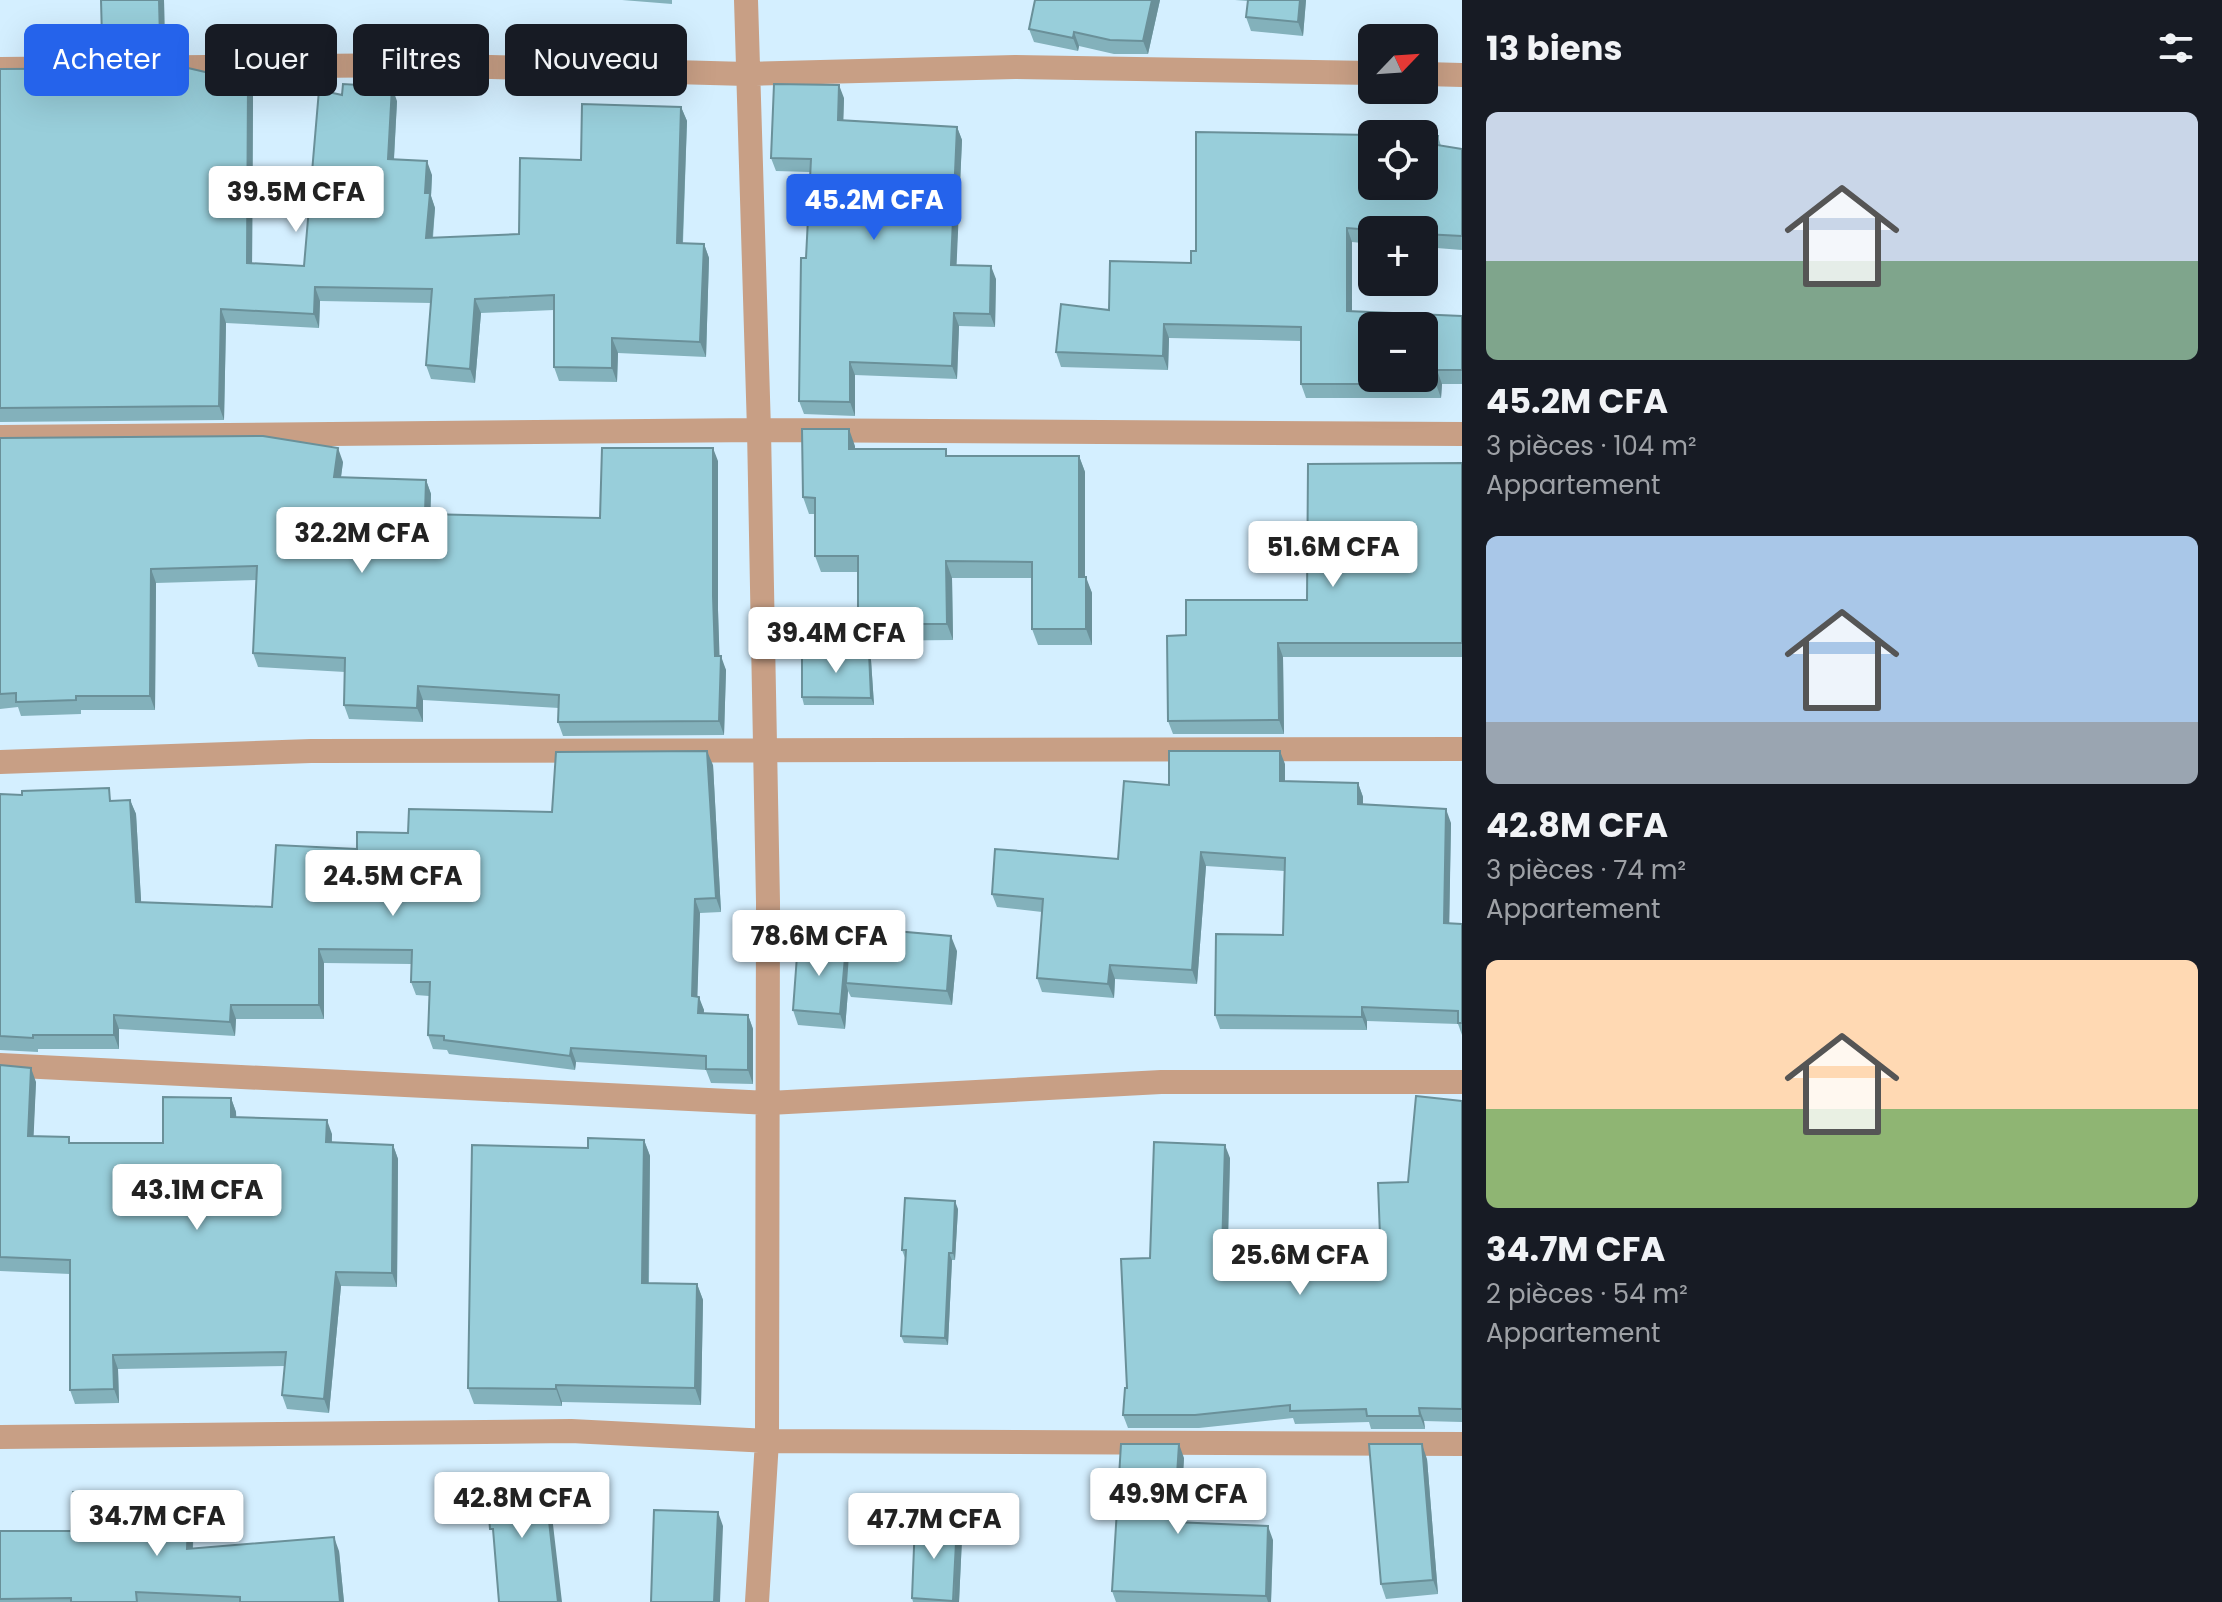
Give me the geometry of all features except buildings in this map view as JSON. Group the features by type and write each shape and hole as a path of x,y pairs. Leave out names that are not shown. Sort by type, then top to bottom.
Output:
{"street":[{"path":"746,0 759,430 768,902 767,1441 757,1602"},
{"path":"0,69 415,65 747,74 1015,67 1358,73"},
{"path":"1438,74 1462,75"},
{"path":"0,437 759,430 1462,434"},
{"path":"0,762 311,751 1462,749"},
{"path":"0,1065 769,1103 1161,1082 1462,1082"},
{"path":"0,1437 571,1431 767,1441 1462,1444"}]}
